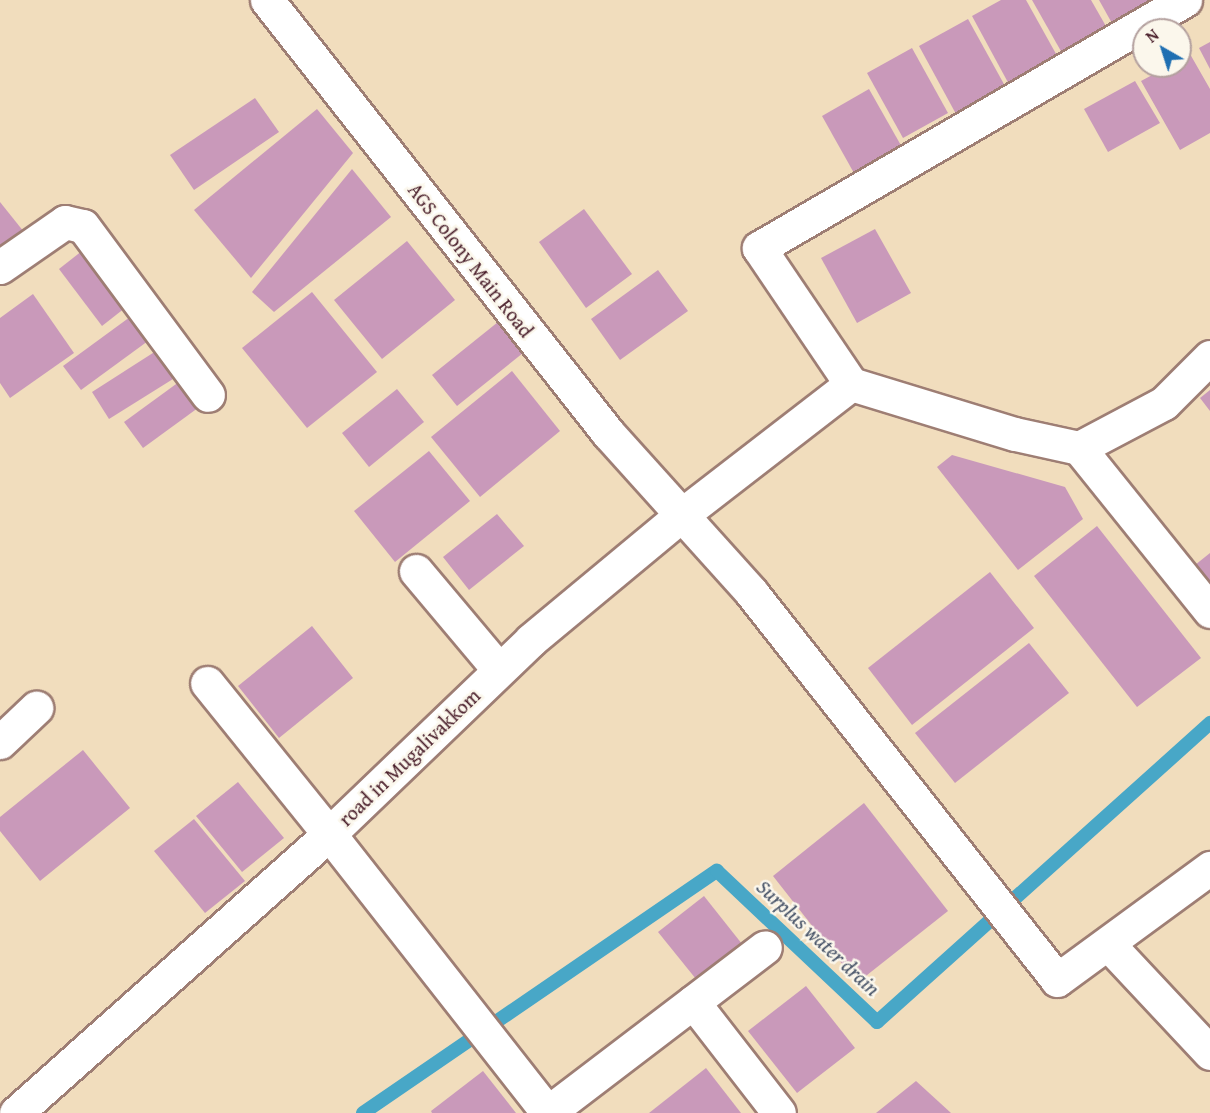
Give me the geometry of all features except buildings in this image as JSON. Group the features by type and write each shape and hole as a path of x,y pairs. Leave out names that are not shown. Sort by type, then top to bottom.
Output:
{"street":[{"path":"1185,0 759,248 851,384 1079,448 1210,612"},
{"name":"AGS Colony Main Road","path":"278,3 679,517 752,592 1057,980 1109,945"},
{"path":"0,267 65,222 83,226 208,394"},
{"path":"1079,448 1164,403 1210,357"},
{"name":"road in Mugalivakkom","path":"549,1112 500,1047 472,1016 328,834 499,670 679,517 851,384"},
{"path":"416,571 499,670"},
{"path":"16,1113 328,834 207,683"},
{"path":"0,742 36,708"},
{"path":"1210,868 1109,945 1210,1053"},
{"path":"549,1112 765,947"},
{"path":"693,1002 779,1113"}],"waterway":[{"name":"Surplus water drain","path":"363,1113 717,871 877,1022 1210,723"}]}
